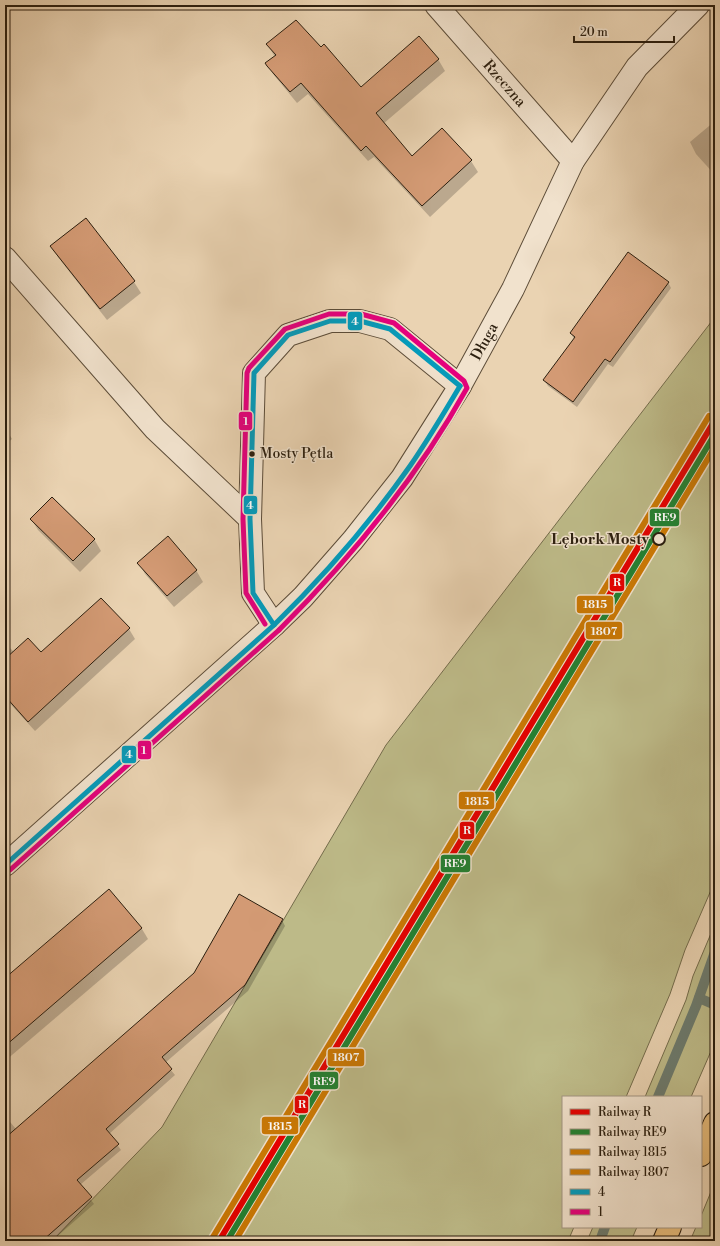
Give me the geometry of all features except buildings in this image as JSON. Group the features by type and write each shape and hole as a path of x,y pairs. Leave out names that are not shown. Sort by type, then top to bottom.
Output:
{"highway":[{"path":"702,1153 715,1123"},
{"path":"664,1241 670,1228"}],"street":[{"name":"Rzeczna","path":"436,5 573,161"},
{"name":"Długa","path":"5,865 274,625 303,597 353,540 402,478 460,386 514,289 573,161 637,68 698,5"},
{"path":"5,258 155,429 250,519"},
{"path":"274,625 253,593 250,519 254,373 288,335 330,321 360,321 390,329 460,386"}],"shaded area":[{"path":"715,317 715,765 713,768 715,769 715,881 685,950 670,994 626,1096 562,1096 562,1228 574,1228 568,1241 52,1241 162,1127 386,745"},
{"path":"715,924 715,1042 691,1096 645,1096 686,1000 693,976"},
{"path":"715,1182 715,1236 713,1241 690,1241 696,1228 702,1228 702,1214"},
{"path":"593,1228 637,1228 631,1241 587,1241"}],"waterway":[{"path":"658,1096 696,1006 715,952"},
{"path":"699,998 715,1005"},
{"path":"600,1241 605,1228"}],"rail line":[{"name":"1815","path":"213,1237 709,416"},
{"name":"R","path":"219,1241 715,420"},
{"name":"RE9","path":"227,1241 715,434"},
{"name":"1807","path":"235,1241 715,447"}],"transit line":[{"name":"1","path":"265,624 246,593 243,519 247,373 249,368 285,329 329,314 361,314 394,323 464,381 467,388 427,454 381,516 332,574 279,630"},
{"name":"4","path":"274,625 253,593 250,519 254,373 288,335 330,321 360,321 390,329 460,386"},
{"name":"4","path":"5,865 274,625 311,588 363,528 395,487 423,446 460,386"},
{"name":"1","path":"10,870 279,630"}],"place":[{"name":"Mosty Pętla","path":"252,454"},
{"name":"Lębork Mosty","path":"659,539"}]}
